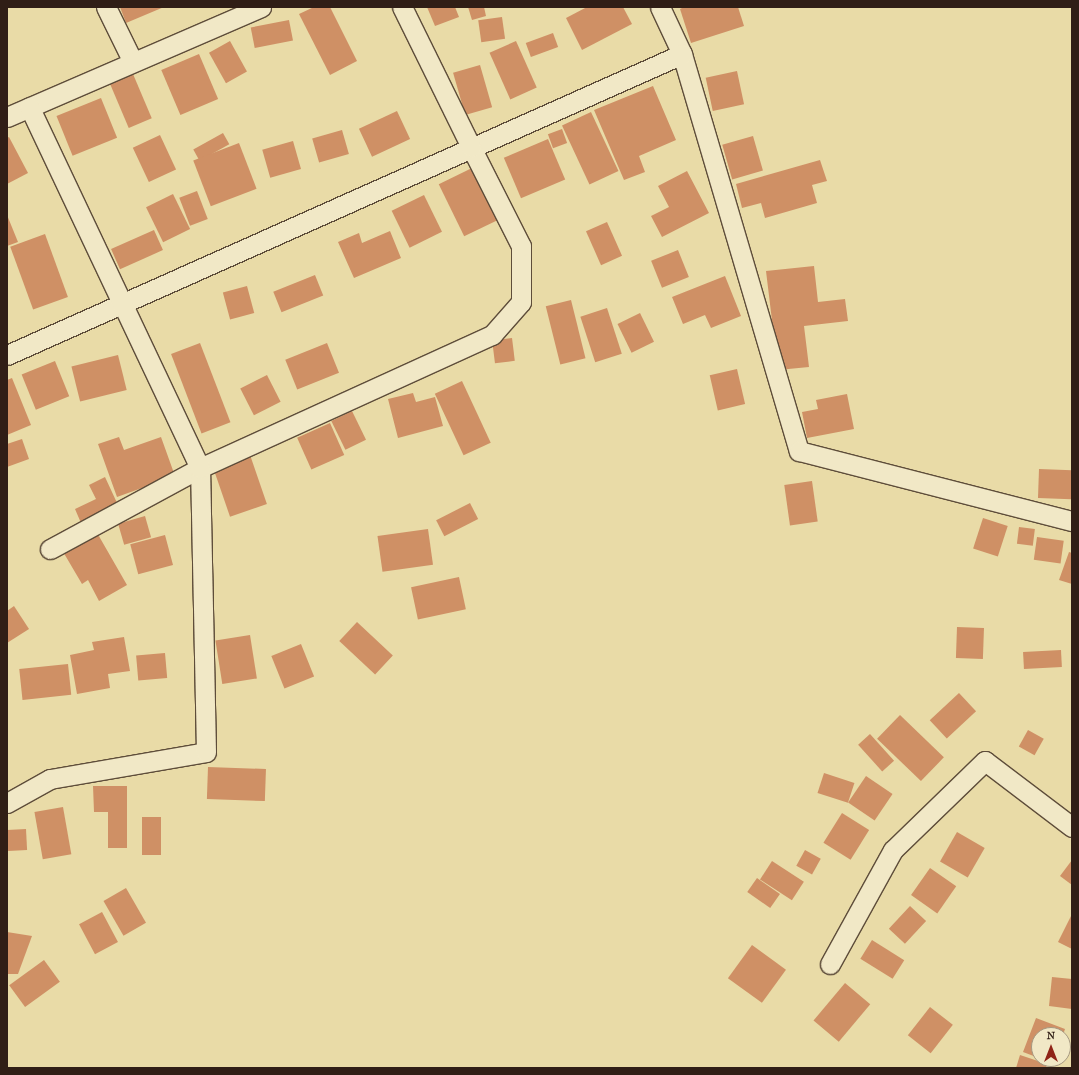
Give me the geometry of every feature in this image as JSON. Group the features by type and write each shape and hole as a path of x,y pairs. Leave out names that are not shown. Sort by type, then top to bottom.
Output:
{"street":[{"path":"106,7 133,62"},
{"path":"7,117 261,7"},
{"path":"50,549 200,468 492,334 521,302 521,246 402,7"},
{"path":"660,7 682,54 799,451 1072,521"},
{"path":"7,355 682,54"},
{"path":"7,803 50,779 206,752 200,468 29,107"},
{"path":"830,964 893,850 984,761 1072,827"}],"building":[{"path":"120,7 164,7 126,23"},
{"path":"314,7 330,7 357,61 330,75 299,14"},
{"path":"427,7 455,7 459,17 435,26"},
{"path":"468,7 484,7 486,16 472,20"},
{"path":"587,7 623,7 632,24 582,50 566,18"},
{"path":"684,7 738,7 744,26 691,43 680,9"},
{"path":"502,17 505,39 481,42 478,20"},
{"path":"289,20 293,41 255,48 251,27"},
{"path":"553,33 558,47 531,57 526,43"},
{"path":"230,41 247,72 226,83 209,53"},
{"path":"516,41 537,88 510,99 490,53"},
{"path":"199,54 218,99 180,115 161,70"},
{"path":"480,65 492,107 465,115 453,73"},
{"path":"737,71 744,104 713,111 706,78"},
{"path":"133,74 152,118 129,128 110,84"},
{"path":"653,86 676,140 639,156 645,172 624,180 594,110"},
{"path":"101,98 117,138 73,156 56,116"},
{"path":"397,111 410,139 372,157 359,129"},
{"path":"591,112 618,171 589,184 562,126"},
{"path":"562,129 567,143 553,148 548,134"},
{"path":"342,130 349,154 319,163 312,139"},
{"path":"223,133 229,144 200,161 193,149"},
{"path":"160,135 176,169 149,182 133,148"},
{"path":"753,136 763,171 732,179 722,145"},
{"path":"9,137 28,173 7,184 7,138"},
{"path":"548,139 565,180 521,198 504,158"},
{"path":"293,141 301,169 270,178 262,150"},
{"path":"239,143 257,189 211,206 193,161"},
{"path":"820,160 827,181 812,185 817,203 765,218 761,203 742,208 736,184"},
{"path":"472,168 497,220 464,236 439,184"},
{"path":"687,171 709,213 662,237 651,216 669,207 658,186"},
{"path":"197,191 208,219 190,226 179,198"},
{"path":"173,194 190,229 163,242 146,207"},
{"path":"424,195 442,232 410,248 392,211"},
{"path":"7,215 18,242 7,246"},
{"path":"607,222 622,256 601,265 586,231"},
{"path":"154,230 163,250 120,269 111,249"},
{"path":"390,231 401,258 354,278 338,242 359,233 362,243"},
{"path":"45,234 68,297 33,310 10,247"},
{"path":"678,250 689,277 662,288 651,261"},
{"path":"814,266 818,302 845,299 848,321 804,326 809,367 778,370 766,271"},
{"path":"315,275 323,295 282,312 273,292"},
{"path":"725,276 741,316 711,328 705,315 683,324 672,297"},
{"path":"247,286 254,313 230,320 223,292"},
{"path":"571,300 586,358 560,365 546,306"},
{"path":"607,308 622,354 595,362 580,317"},
{"path":"640,313 654,342 632,353 618,324"},
{"path":"512,338 515,361 495,363 492,340"},
{"path":"200,343 230,422 202,433 171,354"},
{"path":"327,343 339,373 297,390 285,360"},
{"path":"118,355 127,390 80,402 71,367"},
{"path":"55,361 69,396 36,410 22,374"},
{"path":"737,369 745,404 718,410 710,375"},
{"path":"267,375 281,402 254,415 240,389"},
{"path":"12,378 31,425 7,435 7,380"},
{"path":"462,381 491,443 464,455 435,394"},
{"path":"413,393 416,402 435,397 443,426 398,438 388,399"},
{"path":"847,394 854,429 807,438 802,412 818,409 816,400"},
{"path":"352,411 366,440 345,450 331,421"},
{"path":"330,423 344,455 311,470 297,438"},
{"path":"119,437 124,450 161,437 175,476 117,497 98,444"},
{"path":"22,439 29,459 7,467 7,444"},
{"path":"249,452 267,504 230,517 212,465"},
{"path":"1039,469 1072,470 1071,499 1038,498"},
{"path":"105,477 118,505 81,523 75,509 96,499 89,485"},
{"path":"812,481 818,522 790,525 784,485"},
{"path":"470,503 478,519 444,536 436,520"},
{"path":"145,516 151,537 124,545 118,524"},
{"path":"983,518 1008,526 998,556 973,548"},
{"path":"1019,527 1035,529 1033,546 1017,544"},
{"path":"428,529 433,565 383,572 377,536"},
{"path":"96,531 127,585 99,601 88,580 82,584 62,550"},
{"path":"165,535 173,565 138,574 130,544"},
{"path":"1037,537 1064,541 1061,564 1034,560"},
{"path":"1069,552 1072,553 1072,584 1059,580"},
{"path":"459,577 466,609 418,619 411,587"},
{"path":"14,606 29,629 7,643 7,611"},
{"path":"357,622 393,655 375,674 339,641"},
{"path":"957,627 984,628 983,659 956,658"},
{"path":"250,635 257,678 222,684 215,640"},
{"path":"124,637 130,671 108,674 110,688 77,694 70,655 94,650 92,642"},
{"path":"301,644 314,676 284,688 271,656"},
{"path":"1061,650 1062,667 1024,669 1023,652"},
{"path":"165,653 167,678 138,680 136,656"},
{"path":"68,664 71,695 23,700 19,669"},
{"path":"959,693 976,711 947,739 930,720"},
{"path":"900,715 944,757 921,781 877,739"},
{"path":"1028,730 1044,739 1035,755 1019,747"},
{"path":"870,734 894,761 882,771 858,745"},
{"path":"208,767 266,769 265,801 207,799"},
{"path":"824,773 854,783 848,803 818,793"},
{"path":"866,776 893,794 875,820 848,803"},
{"path":"93,786 127,786 127,848 108,848 108,812 94,812"},
{"path":"63,807 71,854 43,859 34,812"},
{"path":"842,813 869,830 851,860 823,843"},
{"path":"142,817 161,817 161,855 142,855"},
{"path":"26,829 27,850 8,851 7,830"},
{"path":"957,832 985,848 968,877 940,861"},
{"path":"805,850 821,859 812,874 796,866"},
{"path":"1072,860 1072,885 1060,876"},
{"path":"772,861 804,882 792,900 760,879"},
{"path":"930,868 956,886 937,913 911,895"},
{"path":"757,878 780,894 770,908 747,892"},
{"path":"126,888 146,923 123,936 103,901"},
{"path":"910,906 926,921 905,944 889,929"},
{"path":"102,912 118,942 95,954 79,924"},
{"path":"1072,914 1072,949 1058,942"},
{"path":"7,932 32,936 18,974 7,974"},
{"path":"872,940 904,960 893,979 860,959"},
{"path":"752,945 786,970 762,1003 728,978"},
{"path":"44,960 60,982 25,1007 9,985"},
{"path":"1052,977 1072,979 1072,1009 1049,1006"},
{"path":"845,983 870,1004 839,1042 814,1021"},
{"path":"930,1007 953,1025 931,1053 908,1035"},
{"path":"1036,1018 1060,1027 1033,1027"},
{"path":"1031,1031 1031,1055 1023,1052"},
{"path":"1020,1055 1031,1059 1031,1067 1046,1067 1046,1068 1016,1068"}]}
